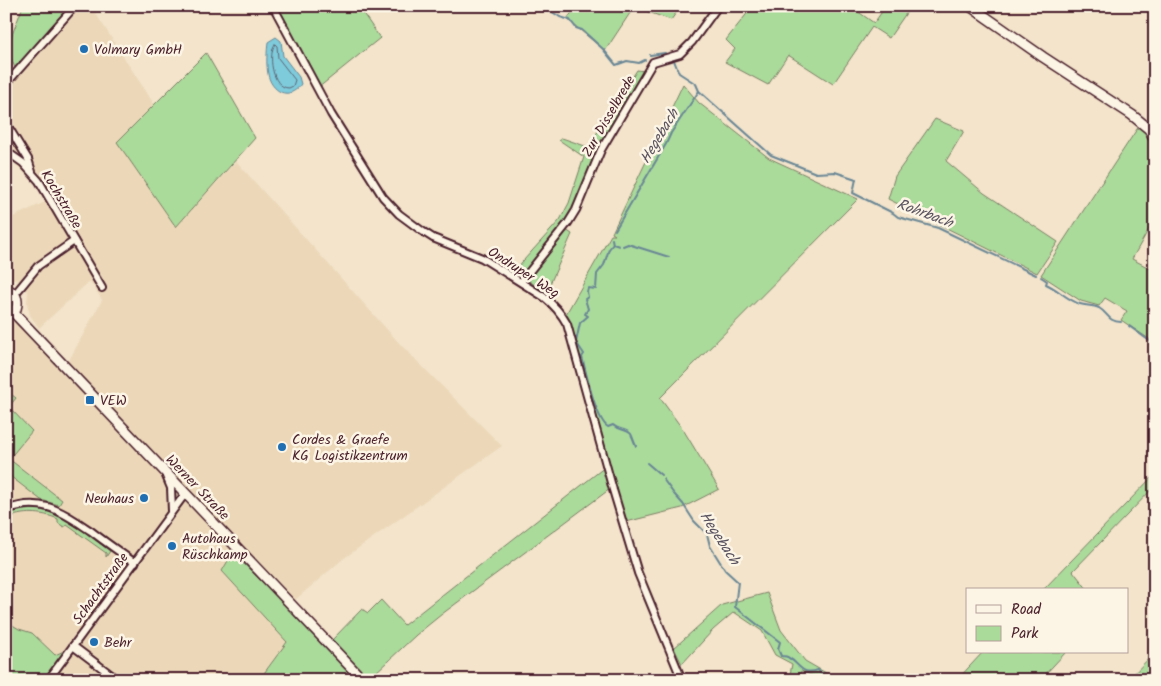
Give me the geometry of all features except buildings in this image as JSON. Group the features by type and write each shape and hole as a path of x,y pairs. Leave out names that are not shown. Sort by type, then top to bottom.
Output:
{"main road":[{"path":"970,6 1043,57 1132,115 1149,129 1155,140"},
{"path":"10,292 17,305 10,314"},
{"name":"Werner Straße","path":"10,314 363,680"}],"street":[{"path":"6,84 75,6"},
{"name":"Ondruper Weg","path":"273,6 331,114 383,197 399,214 422,231 482,258 554,304 567,324 638,572 682,680"},
{"name":"Zur Disselbrede","path":"521,282 568,223 576,210 601,150 653,62 680,54 692,42 718,6"},
{"path":"6,123 28,159 33,173"},
{"name":"Kochstraße","path":"6,151 33,173 46,191 102,288"},
{"name":"Kochstraße","path":"10,292 38,266 74,241"},
{"path":"164,472 171,488 172,511"},
{"name":"Schachtstraße","path":"48,680 185,494"},
{"path":"6,510 28,504 38,504 58,510 135,562"},
{"path":"73,646 118,680"}],"shaded area":[{"path":"69,6 91,6 154,104 118,142 176,227 236,161 401,345 502,446 343,559 295,600 68,362 102,300 90,281 39,328 30,315 27,303 28,292 16,279 6,280 6,220 45,202 32,179 6,156 6,70 11,73"},
{"path":"6,307 229,545 234,554 222,571 287,642 259,680 6,680"}],"green space":[{"path":"23,6 69,6 15,68 7,48"},
{"path":"276,6 358,6 380,38 318,88"},
{"path":"577,6 681,6 671,20 634,7 605,51 567,19"},
{"path":"753,6 850,6 874,23 886,6 911,6 889,38 872,27 833,84 788,55 768,85 725,62 735,49 726,40"},
{"path":"206,53 255,138 176,227 117,142"},
{"path":"637,70 645,71 567,222 523,274 514,271 560,220 569,203 584,157 559,140 562,138 588,147"},
{"path":"683,84 699,103 769,158 858,199 660,398 684,431 719,489 682,508 626,522 614,486 442,614 368,678 332,640 362,609 368,613 381,600 404,625 610,463 566,314 611,235 615,235 612,233"},
{"path":"935,119 964,131 946,161 984,193 1058,242 1037,273 888,199 895,176"},
{"path":"1141,123 1151,136 1155,147 1155,218 1132,259 1155,271 1155,343 1121,320 1127,311 1105,298 1099,306 1081,301 1041,275"},
{"path":"566,230 572,234 546,293 529,281 528,276"},
{"path":"6,393 16,398 9,407 32,431 9,459 62,500 59,505 41,500 6,473"},
{"path":"1155,474 1155,486 1073,571 1086,588 1045,588"},
{"path":"38,509 67,520 110,551 106,557 106,553 67,525 64,527 58,523 58,519 52,517 39,514 25,514 6,519 6,514"},
{"path":"234,554 352,676 349,680 259,680 287,642 222,571"},
{"path":"767,593 781,630 805,661 838,680 824,680 801,671 797,680 789,680 792,664 775,655 762,631 734,612 713,630 682,664 674,648 722,605"},
{"path":"6,621 19,629 32,633 55,655 64,651 43,680 6,680"},
{"path":"1155,652 1155,668 1142,680 1128,680"},
{"path":"981,654 1064,654 1040,680 957,680"}],"water":[{"path":"276,37 281,41 283,56 299,77 301,84 291,92 281,92 277,89 268,74 268,42"}],"waterway":[{"name":"Hegebach","path":"543,6 560,17 570,20 576,28 582,30 603,49 616,65 627,61 639,63 645,60"},
{"path":"650,55 665,53"},
{"name":"Hegebach","path":"615,230 671,133 699,91 696,84 679,73 673,58"},
{"name":"Rohrbach","path":"699,91 771,155 816,173 835,172 856,179 853,193 898,217 938,228 1036,275"},
{"path":"612,239 613,244 609,249 604,265 597,274 596,289 588,288 588,297 585,299 588,309 585,314 588,316 580,323 576,342 584,354 582,357 599,415 608,427 613,425 629,432 636,446"},
{"path":"613,244 619,246"},
{"path":"623,246 628,244 669,257"},
{"name":"Rohrbach","path":"1041,277 1047,281 1046,284 1071,300 1099,308 1113,321 1121,322"},
{"name":"Rohrbach","path":"1129,326 1155,345"},
{"path":"647,463 661,475"},
{"name":"Hegebach","path":"663,479 694,521 707,534 710,546 725,570 738,582 735,607 780,642 778,649 781,656 788,657 808,672 818,670 823,676 831,680"}],"place":[{"name":"Volmary GmbH","path":"84,49"},
{"name":"VEW","path":"90,400"},
{"name":"Cordes & Graefe KG Logistikzentrum","path":"282,447"},
{"name":"Neuhaus","path":"144,498"},
{"name":"Autohaus Rüschkamp","path":"172,546"},
{"name":"Behr","path":"94,642"}]}
